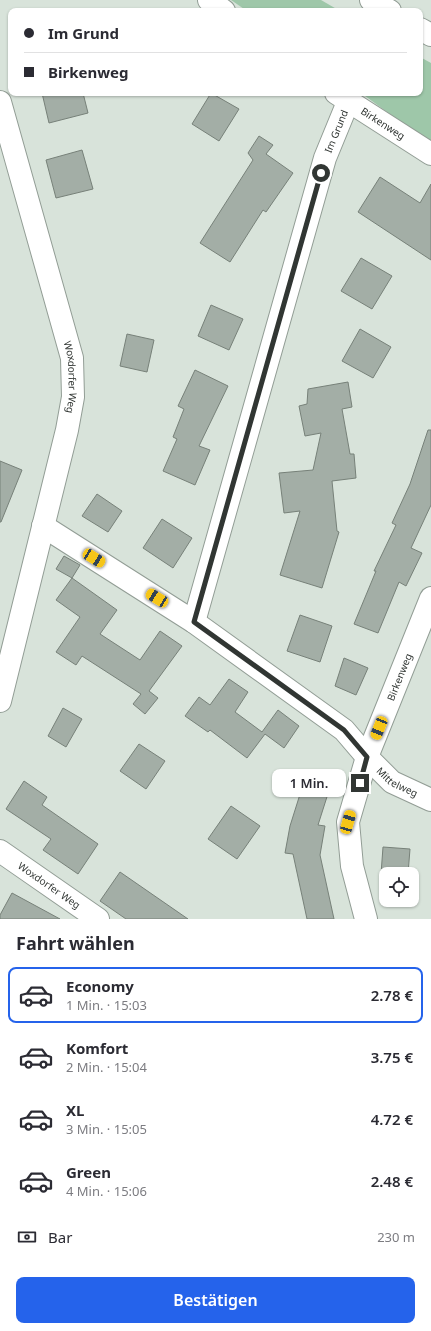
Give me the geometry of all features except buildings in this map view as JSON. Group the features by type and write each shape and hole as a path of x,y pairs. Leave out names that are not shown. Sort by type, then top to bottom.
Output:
{"street":[{"path":"209,0 220,8"},
{"path":"371,0 385,8"},
{"name":"Birkenweg","path":"342,98 431,154"},
{"name":"Im Grund","path":"194,622 342,98"},
{"name":"Woxdorfer Weg","path":"0,102 72,358 73,397 67,430 0,700"},
{"name":"Mittelweg","path":"43,526 194,622 344,730 367,757 392,782 431,800"},
{"name":"Birkenweg","path":"366,919 352,866 348,822 367,757 431,598"},
{"name":"Woxdorfer Weg","path":"0,851 98,919"}],"green space":[{"path":"231,0 321,0 335,8 243,8"},
{"path":"423,59 431,63 431,144 365,96 423,96"}],"route":[{"path":"321,173 194,622 344,730 367,757 360,783"}]}
